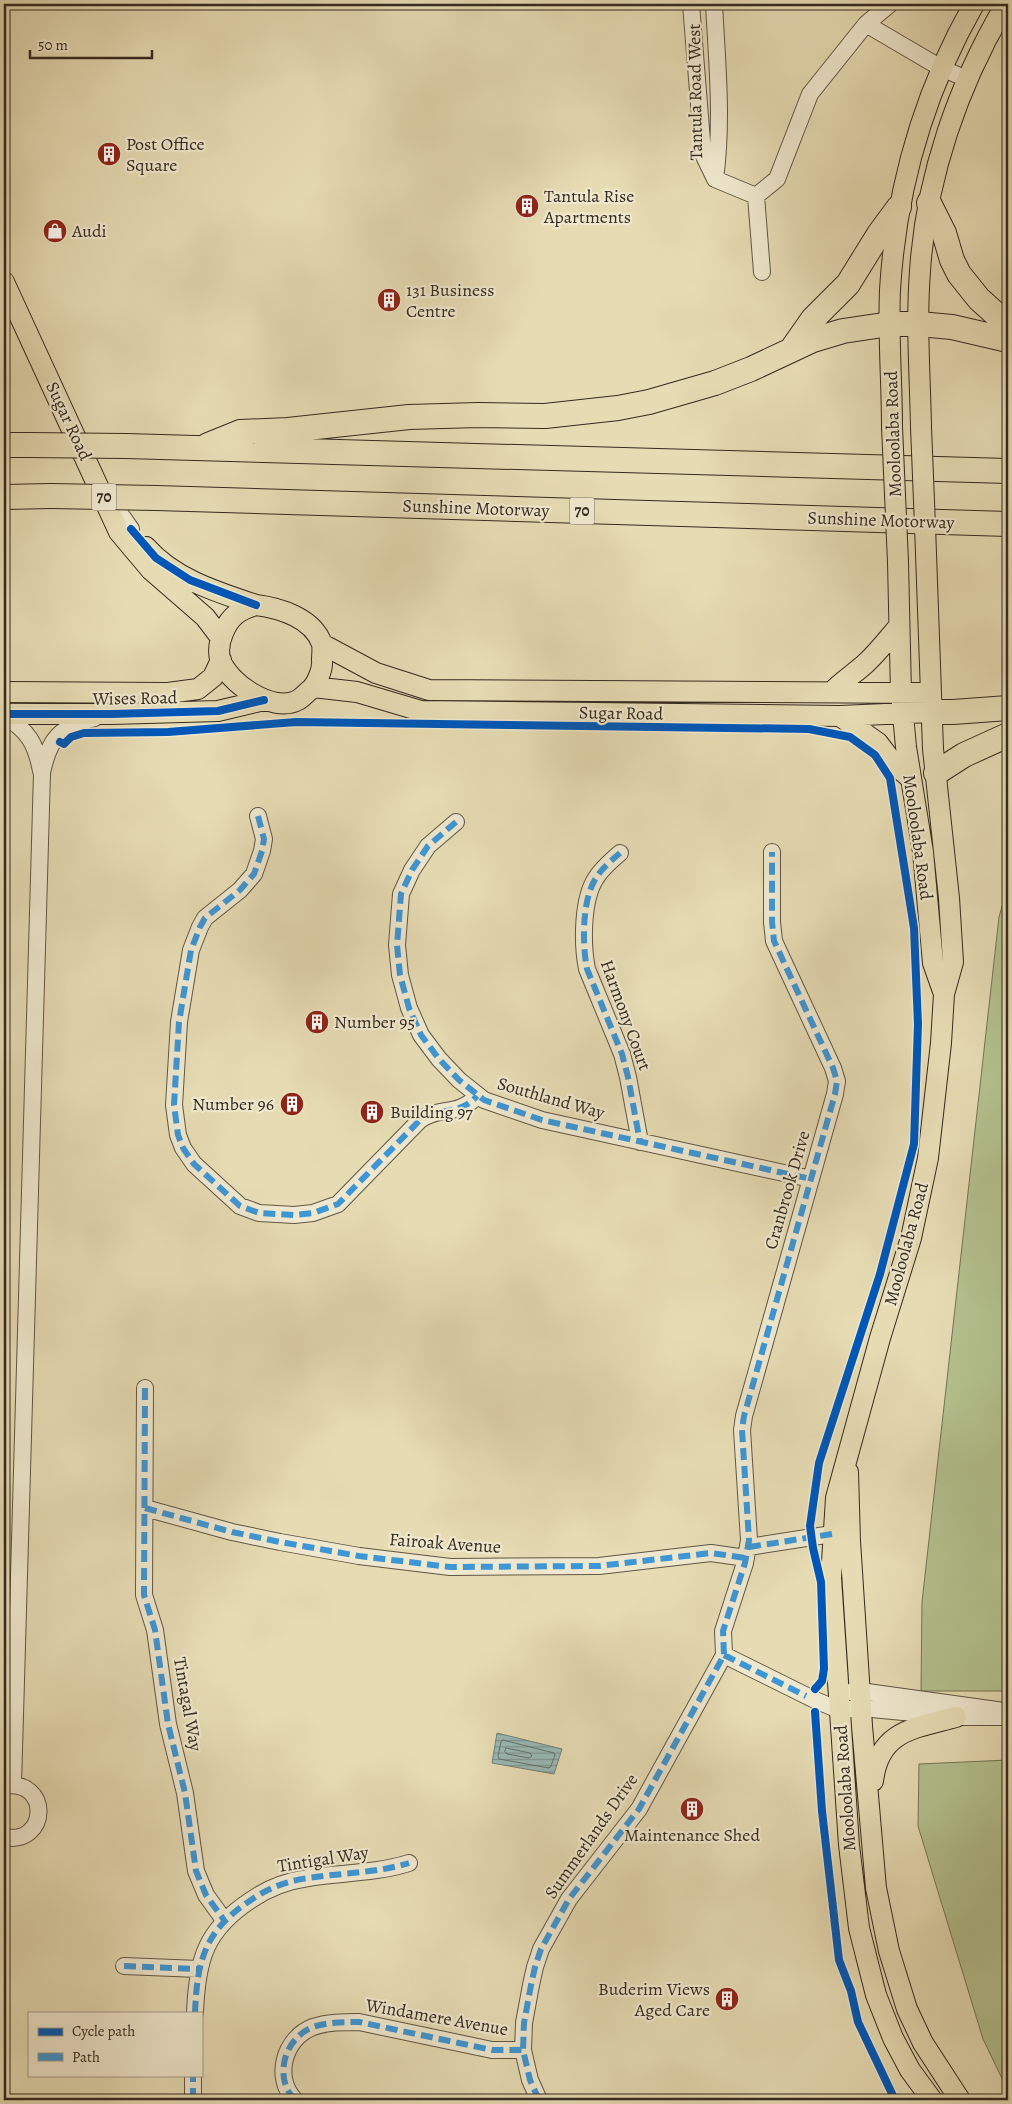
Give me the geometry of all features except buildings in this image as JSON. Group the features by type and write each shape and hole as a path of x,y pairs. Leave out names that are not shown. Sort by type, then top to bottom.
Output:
{"highway":[{"path":"929,203 944,233 950,254 959,274 978,299 1008,325"},
{"path":"792,349 813,319 848,284 879,234 899,207"},
{"path":"202,448 240,432 288,430 409,417 545,416 618,408 649,402 715,383 752,369 814,340 843,331 890,324 918,324 975,331 1008,340"},
{"path":"4,445 126,446 1008,471"},
{"name":"Sunshine Motorway","path":"4,496 156,498 1008,524"},
{"path":"931,703 953,712 1008,708"},
{"path":"936,773 964,755 1008,735"}],"main road":[{"name":"Mooloolaba Road","path":"944,994 933,963 923,852 910,778 902,715 890,324 893,253 899,207 916,136 941,68 974,4"},
{"name":"Mooloolaba Road","path":"932,2100 910,2070 893,2038 876,1995 864,1950 854,1900 830,1578 836,1498 913,1229 928,1158 941,1044 944,994 953,962 931,703 918,324 920,270 929,203 943,144 967,80 981,49 1006,4"},
{"name":"Sugar Road","path":"4,282 94,475"},
{"path":"94,475 119,532 151,570 205,617 221,638"},
{"name":"Sugar Road","path":"131,529 156,558 190,580 256,604"},
{"path":"256,604 277,608 293,614 311,628 322,644 323,666 313,687 296,701 276,703 264,700 246,690 236,681 221,660 219,652 221,638 228,621 242,609 256,604"},
{"path":"832,692 842,680 854,674 866,663 899,626"},
{"name":"Sugar Road","path":"322,644 376,673 430,690 901,693 931,703"},
{"name":"Wises Road","path":"4,692 168,693 198,689 213,677 221,660"},
{"name":"Sugar Road","path":"313,687 357,692 421,711 840,716 902,715 931,703"},
{"name":"Wises Road","path":"4,715 218,711 264,700"},
{"path":"840,716 878,743 894,764 910,778"},
{"name":"Mooloolaba Road","path":"848,1460 850,1541 876,1888 889,1951 900,1989 923,2043 960,2100"},
{"path":"870,1814 874,1769 880,1754 889,1741 906,1731 956,1717"}],"street":[{"name":"Tantula Road West","path":"691,4 703,154 715,179 756,196"},
{"name":"Tantula Road West","path":"714,4 718,95 718,157 715,179"},
{"path":"762,272 756,196 777,179 810,94 866,24 890,4"},
{"path":"866,24 941,68 967,80"},
{"name":"Sugar Road","path":"94,475 131,529"},
{"path":"4,1837 11,1839 23,1836 30,1831 38,1818 38,1806 34,1795 27,1789 8,1785 42,773 45,757 52,742 60,733 75,723 111,714"},
{"path":"4,715 24,731 33,742 42,773"},
{"path":"258,816 264,839 254,874 240,890 205,918 191,950 179,1022 174,1105 178,1135 183,1148 194,1164 233,1201 247,1210 279,1215 313,1213 330,1208 345,1197 420,1120 433,1114 464,1107 477,1096"},
{"name":"Southland Way","path":"456,822 428,846 412,870 401,894 397,945 400,974 409,1008 421,1035 439,1059 477,1096 493,1104 542,1120 811,1180"},
{"name":"Cranbrook Drive","path":"747,1552 742,1430 744,1416 835,1094 837,1081 833,1068 774,940 772,922 772,852"},
{"name":"Harmony Court","path":"620,853 602,869 591,886 588,896 584,955 587,968 622,1054 640,1142"},
{"name":"Tintagal Way","path":"144,1388 144,1595 155,1630 168,1724 181,1772 196,1871 206,1894 224,1920"},
{"name":"Fairoak Avenue","path":"145,1508 232,1532 280,1542 359,1556 450,1567 599,1566 711,1553 747,1552 832,1534"},
{"path":"747,1552 723,1631 724,1655 815,1700 838,1702 861,1700 991,1708 1008,1712"},
{"name":"Summerlands Drive","path":"538,2100 530,2080 523,2050 524,2023 535,1967 549,1933 579,1885 639,1809 724,1655"},
{"path":"861,1700 956,1717 1008,1717"},
{"name":"Tintigal Way","path":"224,1920 246,1903 277,1885 305,1878 373,1871 409,1863"},
{"path":"195,2012 196,1985 199,1969 207,1945 224,1920"},
{"path":"124,1966 199,1969"},
{"name":"Windamere Avenue","path":"295,2100 286,2090 284,2062 288,2050 294,2041 303,2032 314,2026 342,2022 359,2022 492,2050 523,2050"},
{"path":"193,2076 193,2100"}],"green space":[{"path":"1008,885 1008,1691 921,1691 922,1602 999,917"},
{"path":"1008,1760 1008,2091 983,2039 918,1826 919,1764"}],"water":[{"path":"497,1733 562,1749 554,1774 492,1763"}],"marked path":[{"path":"258,816 264,839 254,874 240,890 205,918 191,950 179,1022 174,1105 178,1135 183,1148 194,1164 240,1206 259,1213 294,1215 313,1213 338,1204 420,1120 434,1113 463,1107 477,1096"},
{"path":"456,822 428,846 412,870 401,894 397,945 400,975 409,1008 421,1035 439,1059 459,1080 484,1100 542,1120 811,1179"},
{"path":"539,2100 530,2080 523,2050 524,2023 535,1967 541,1949 569,1899 639,1809 724,1655 723,1631 745,1563 749,1540 742,1430 744,1416 835,1094 837,1081 833,1068 774,941 772,922 772,852"},
{"path":"620,853 601,871 591,887 584,922 584,947 587,969 622,1054 640,1142"},
{"path":"145,1388 144,1595 155,1630 168,1724 185,1793 196,1871 206,1895 224,1920"},
{"path":"145,1508 232,1532 280,1542 359,1556 450,1567 599,1566 711,1553 746,1558"},
{"path":"749,1547 832,1534"},
{"path":"724,1655 806,1696"},
{"path":"195,2012 198,1977 206,1948 223,1923 235,1911 257,1896 293,1881 372,1871 409,1863"},
{"path":"124,1966 199,1969"},
{"path":"295,2100 288,2091 284,2081 285,2059 289,2049 303,2032 324,2024 359,2022 492,2050 523,2050"},
{"path":"193,2076 193,2100"}],"cycle path":[{"path":"131,529 156,558 190,580 256,605"},
{"path":"4,714 218,711 264,700"},
{"path":"60,742 64,744 71,737 84,733 168,732 296,722 809,729 850,737 875,755 890,778 914,928 918,1024 914,1144 880,1274 819,1463 810,1526 821,1582 824,1669 822,1681 815,1689"},
{"path":"815,1712 822,1811 839,1960 851,1991 858,2022 895,2100"}],"place":[{"name":"Post Office Square","path":"109,154"},
{"name":"Tantula Rise Apartments","path":"527,206"},
{"name":"Audi","path":"55,231"},
{"name":"131 Business Centre","path":"389,300"},
{"name":"Number 95","path":"317,1022"},
{"name":"Number 96","path":"292,1104"},
{"name":"Building 97","path":"372,1112"},
{"name":"Maintenance Shed","path":"692,1809"},
{"name":"Buderim Views Aged Care","path":"727,1999"}]}
